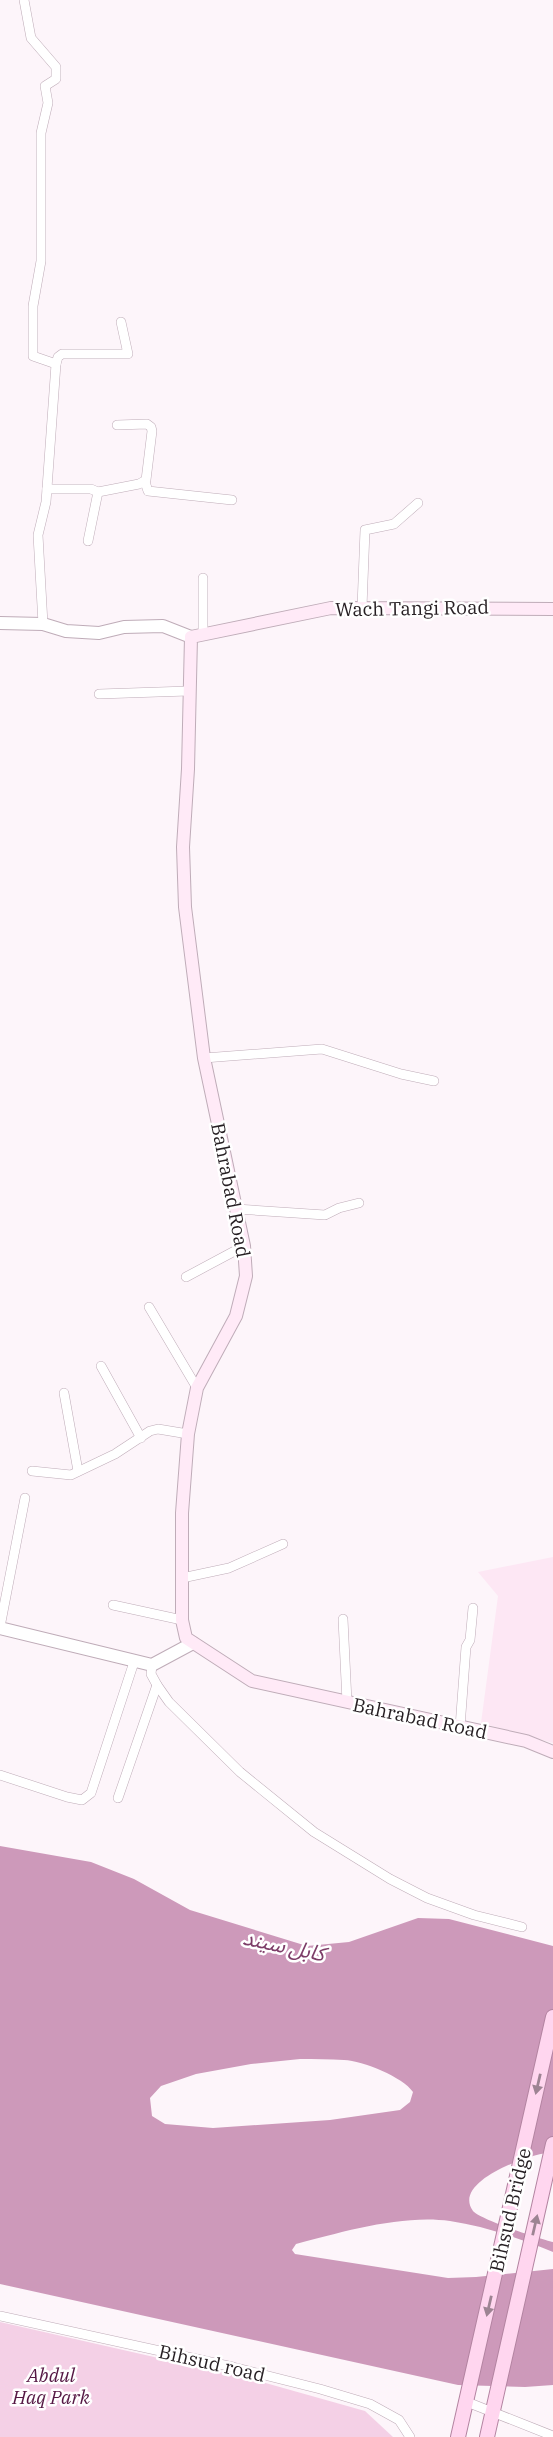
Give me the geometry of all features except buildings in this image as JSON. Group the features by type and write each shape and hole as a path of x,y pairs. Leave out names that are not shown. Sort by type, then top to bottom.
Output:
{"main road":[{"name":"Wach Tangi Road","path":"197,635 331,608 553,609"},
{"name":"Bahrabad Road","path":"197,635 188,691 183,891 204,1058 244,1246 246,1276 236,1316 197,1388 188,1434 182,1578 182,1620 186,1638 252,1681 526,1741 553,1752"},
{"path":"526,1741 553,1746"},
{"name":"Bihsud Bridge","path":"458,2437 553,2017"},
{"path":"487,2437 553,2144"}],"street":[{"path":"24,0 31,38 56,67 55,79 45,86 48,103 41,133 41,261 33,306 33,356 55,364"},
{"path":"43,624 38,535 47,489 55,364 62,354 128,354 121,322"},
{"path":"117,425 147,424 151,427 145,482 148,491 232,500"},
{"path":"47,489 91,489 98,492 145,482"},
{"path":"88,541 98,492"},
{"path":"362,607 365,530 394,524 418,503"},
{"path":"0,623 43,624 66,631 99,633 124,627 163,626 197,635 203,578"},
{"path":"99,694 188,691"},
{"path":"204,1058 321,1049 401,1074 435,1081"},
{"path":"236,1209 325,1215 359,1203"},
{"path":"186,1277 244,1246"},
{"path":"149,1307 197,1388"},
{"path":"101,1366 141,1437"},
{"path":"64,1393 78,1471"},
{"path":"32,1471 71,1475 115,1454 150,1431 158,1429 188,1434"},
{"path":"25,1498 0,1628 152,1665 193,1643"},
{"path":"182,1578 229,1568 283,1544"},
{"path":"113,1605 182,1620"},
{"path":"460,1727 466,1647 470,1640 473,1608"},
{"path":"343,1619 347,1702"},
{"path":"0,1775 82,1800 90,1793 134,1662"},
{"path":"152,1665 152,1674 157,1685 169,1702 240,1772 314,1832 390,1879 427,1898 474,1915 522,1927"},
{"path":"118,1798 157,1685"},
{"name":"Bihsud road","path":"0,2316 320,2389 370,2404 400,2420 410,2437"},
{"path":"467,2402 553,2436"}],"shaded area":[{"path":"553,1557 553,1743 481,1723 498,1596 478,1572"}],"green space":[{"name":"Abdul Haq Park","path":"0,2322 251,2379 365,2411 393,2437 0,2437"}],"water":[{"name":"کابل سيند","path":"0,1846 91,1862 134,1879 190,1910 307,1946 349,1942 418,1918 449,1919 553,1946 553,2152 513,2163 483,2179 473,2189 469,2200 473,2211 486,2219 553,2242 553,2252 489,2230 432,2219 392,2222 352,2230 296,2244 292,2250 295,2254 448,2278 553,2269 553,2385 458,2385 0,2284","holes":["306,2059 352,2061 382,2071 408,2086 413,2092 410,2102 400,2110 330,2120 213,2128 165,2124 152,2116 150,2098 161,2086 196,2074 251,2064"]}]}
